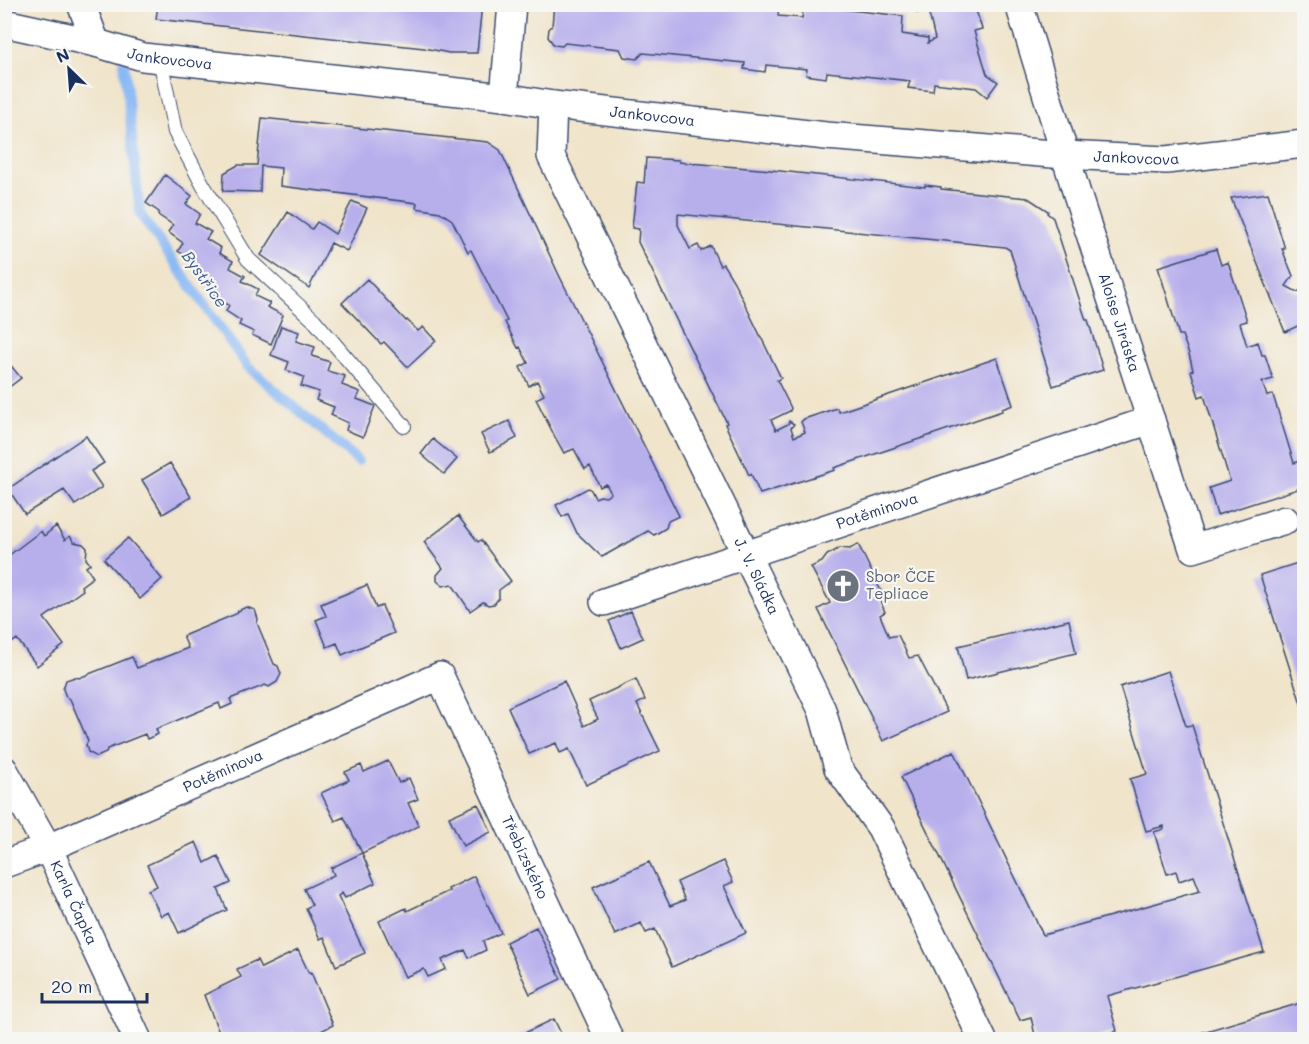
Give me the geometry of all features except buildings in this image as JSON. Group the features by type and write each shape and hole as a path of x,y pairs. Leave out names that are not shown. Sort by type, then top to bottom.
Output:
{"street":[{"path":"81,4 96,43"},
{"path":"504,97 512,4"},
{"name":"Aloise Jiráska","path":"1018,4 1193,549 1286,520"},
{"name":"Jankovcova","path":"4,23 96,43 143,57 826,136 1065,155 1166,160 1305,144"},
{"name":"J. V. Sládka","path":"553,105 551,156 822,710 838,768 881,828 983,1040"},
{"name":"Potěminova","path":"604,602 1151,420"},
{"name":"Potěminova","path":"4,864 48,848 440,676"},
{"name":"Třebízského","path":"440,676 610,1040"},
{"name":"Karla Čapka","path":"4,770 48,848 138,1040"}],"lane":[{"path":"160,59 175,132 203,185 248,259 314,320 404,426"}],"waterway":[{"name":"Bystřice","path":"124,62 140,214 248,367 358,461"}],"place":[{"name":"Sbor ČCE Tepliace","path":"843,586"}]}
